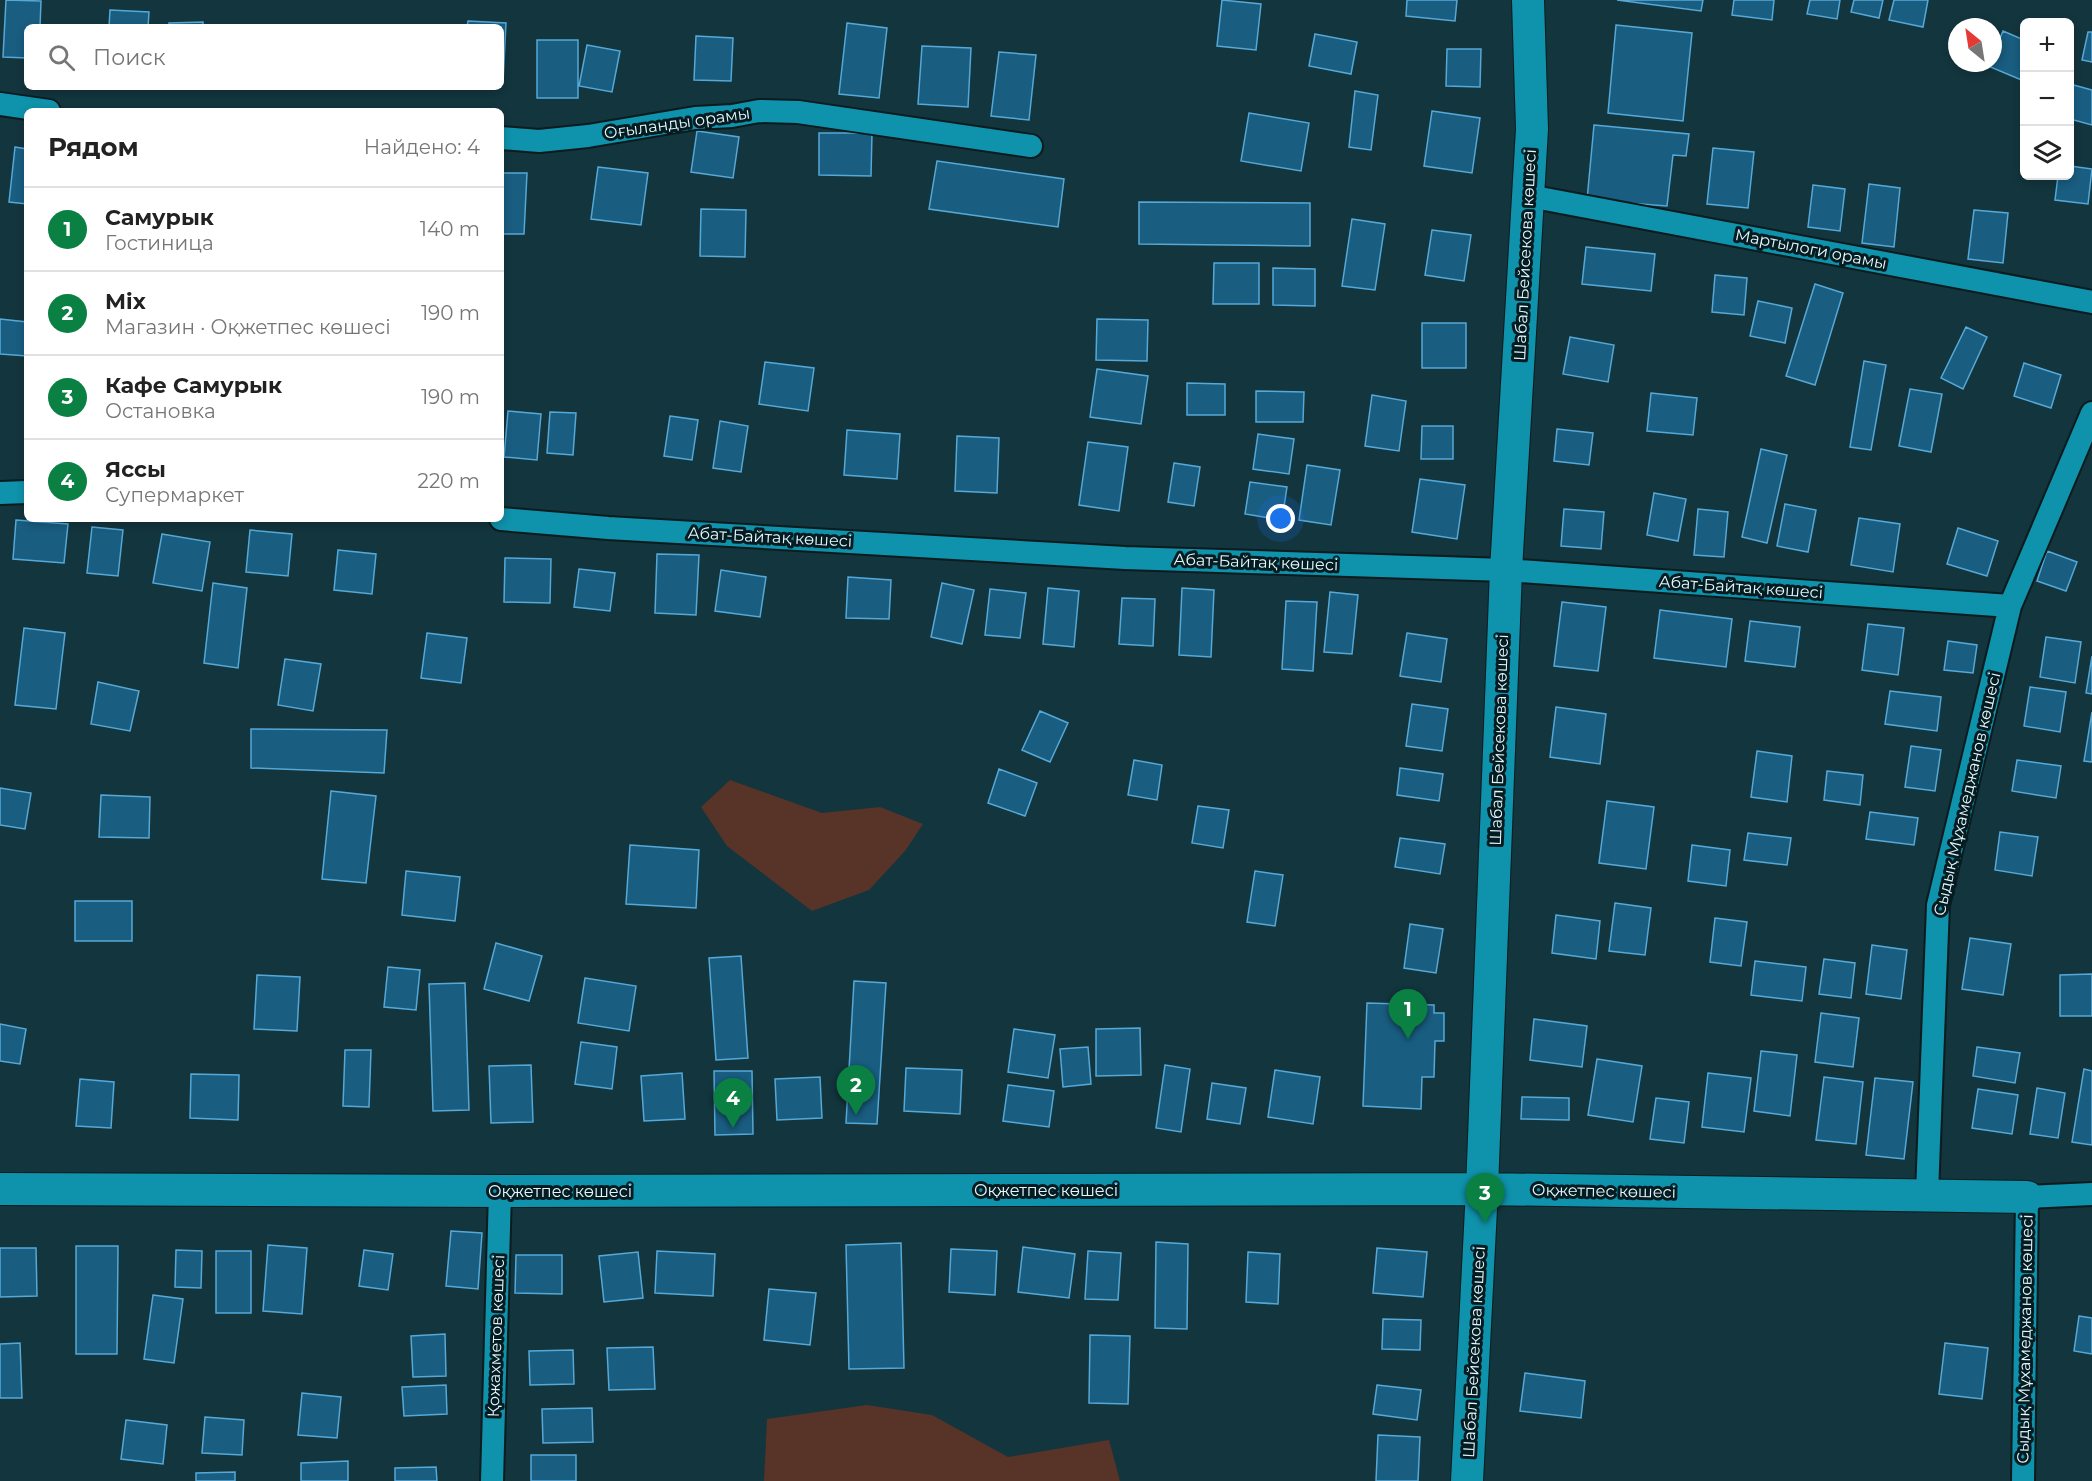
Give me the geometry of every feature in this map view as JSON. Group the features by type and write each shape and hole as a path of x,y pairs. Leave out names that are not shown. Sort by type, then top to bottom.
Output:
{"street":[{"name":"Шабал Бейсекова көшесі","path":"1467,1481 1482,1189 1506,570 1532,129 1528,0"},
{"path":"0,104 28,108"},
{"name":"Оғыланды орамы","path":"504,138 539,141 588,136 695,118 732,116 759,111 798,112 1031,146"},
{"name":"Мартылоги орамы","path":"1529,196 2092,302"},
{"name":"Сыдық Мұхамеджанов көшесі","path":"1928,1194 1938,905 2010,606 2092,413"},
{"path":"0,493 24,492"},
{"name":"Абат-Байтақ көшесі","path":"504,519 608,528 1125,558 1506,570 2010,606"},
{"name":"Оқжетпес көшесі","path":"0,1189 500,1191 1482,1189 2027,1197 2092,1194"},
{"name":"Қожахметов көшесі","path":"492,1481 500,1191"},
{"name":"Сыдық Мұхамеджанов көшесі","path":"2023,1481 2027,1197"}],"shaded area":[{"path":"730,780 822,813 880,807 923,824 905,851 869,890 812,911 727,846 701,807"},
{"path":"867,1405 932,1415 1008,1457 1109,1440 1120,1481 764,1481 767,1419"}],"building":[{"path":"6,0 41,1 40,24 24,24 24,58 3,57"},
{"path":"1222,0 1261,4 1256,50 1217,46"},
{"path":"1407,0 1457,0 1455,21 1406,16"},
{"path":"1617,0 1703,0 1701,11"},
{"path":"1734,0 1774,0 1772,20 1732,15"},
{"path":"1810,0 1840,0 1837,19 1807,14"},
{"path":"1854,0 1883,0 1879,18 1851,12"},
{"path":"1894,0 1928,0 1923,27 1889,20"},
{"path":"110,10 149,12 148,24 109,24"},
{"path":"468,21 506,23 504,63 504,24 468,24"},
{"path":"203,22 203,24 169,24"},
{"path":"847,23 887,28 879,98 839,94"},
{"path":"1616,25 1692,33 1683,121 1608,113"},
{"path":"2003,31 2020,38 2020,79 2002,72"},
{"path":"2088,32 2092,32 2092,62 2082,60"},
{"path":"1315,34 1357,42 1351,74 1309,66"},
{"path":"696,36 733,38 731,81 694,80"},
{"path":"537,40 578,40 578,98 537,98"},
{"path":"587,45 620,51 612,92 579,86"},
{"path":"922,46 971,48 968,107 918,104"},
{"path":"1447,49 1481,49 1480,87 1446,86"},
{"path":"999,52 1036,55 1029,120 991,116"},
{"path":"2074,85 2092,90 2092,125 2074,120"},
{"path":"1355,91 1378,95 1371,150 1349,147"},
{"path":"1432,111 1480,118 1472,173 1424,166"},
{"path":"1249,113 1309,123 1301,171 1241,161"},
{"path":"1594,125 1689,134 1686,156 1673,155 1667,206 1587,200"},
{"path":"697,131 739,137 733,178 691,172"},
{"path":"819,133 872,133 871,176 819,175"},
{"path":"15,147 24,148 24,204 9,202"},
{"path":"1713,148 1754,152 1748,208 1707,204"},
{"path":"937,161 1064,179 1058,227 929,209"},
{"path":"598,167 648,173 641,225 591,219"},
{"path":"2074,167 2092,169 2088,204 2055,200 2058,180 2074,180"},
{"path":"504,173 527,173 524,234 504,234"},
{"path":"1869,184 1900,188 1894,247 1862,243"},
{"path":"1813,185 1845,189 1840,231 1808,227"},
{"path":"1139,202 1310,203 1310,246 1139,244"},
{"path":"701,209 746,210 745,257 700,256"},
{"path":"1974,210 2008,213 2003,263 1968,259"},
{"path":"1352,219 1385,224 1375,290 1342,286"},
{"path":"1432,230 1471,235 1464,281 1425,275"},
{"path":"1586,247 1655,254 1651,291 1582,284"},
{"path":"1214,263 1259,263 1259,304 1213,304"},
{"path":"1273,268 1315,269 1315,306 1273,305"},
{"path":"1715,275 1747,278 1744,315 1712,312"},
{"path":"1815,284 1843,293 1815,385 1786,376"},
{"path":"1758,301 1792,308 1785,343 1750,336"},
{"path":"0,319 24,322 24,356 0,354"},
{"path":"1097,319 1148,320 1147,361 1096,360"},
{"path":"1422,323 1466,323 1466,368 1422,368"},
{"path":"1966,327 1987,337 1963,389 1941,378"},
{"path":"1570,337 1614,345 1608,382 1563,374"},
{"path":"1864,361 1886,365 1871,450 1850,447"},
{"path":"765,362 814,368 808,411 759,404"},
{"path":"2024,363 2061,375 2051,408 2014,396"},
{"path":"1097,369 1148,376 1141,424 1090,417"},
{"path":"1187,383 1225,384 1225,415 1187,415"},
{"path":"1910,389 1942,394 1931,452 1899,446"},
{"path":"1256,391 1304,392 1303,422 1256,422"},
{"path":"1651,393 1697,398 1693,435 1647,431"},
{"path":"1372,395 1406,401 1399,451 1365,446"},
{"path":"508,411 541,414 537,460 504,457"},
{"path":"550,412 576,413 573,455 547,453"},
{"path":"670,416 698,420 692,460 664,456"},
{"path":"720,421 748,426 741,472 713,468"},
{"path":"1422,426 1453,426 1453,459 1421,459"},
{"path":"1557,429 1593,433 1589,465 1554,461"},
{"path":"847,430 900,434 897,479 844,475"},
{"path":"1258,434 1294,439 1289,474 1253,469"},
{"path":"957,436 999,438 997,493 955,491"},
{"path":"1088,442 1128,447 1119,511 1079,505"},
{"path":"1761,449 1787,455 1767,543 1742,537"},
{"path":"1174,463 1200,467 1194,506 1168,502"},
{"path":"1307,465 1340,470 1331,525 1299,520"},
{"path":"1420,479 1465,485 1457,539 1412,532"},
{"path":"1250,482 1287,487 1282,520 1245,514"},
{"path":"1654,493 1686,499 1678,541 1647,535"},
{"path":"1785,504 1816,510 1808,552 1777,546"},
{"path":"1564,509 1604,512 1601,549 1561,546"},
{"path":"1698,509 1728,512 1724,557 1694,555"},
{"path":"1859,518 1900,524 1893,572 1851,565"},
{"path":"16,520 68,524 64,563 13,559"},
{"path":"92,527 123,530 118,576 87,573"},
{"path":"1958,528 1998,541 1987,576 1947,564"},
{"path":"250,530 292,534 288,576 246,572"},
{"path":"162,534 210,542 202,591 153,583"},
{"path":"338,550 376,554 372,594 334,590"},
{"path":"2047,551 2077,562 2066,591 2037,581"},
{"path":"657,554 699,555 696,615 655,613"},
{"path":"505,558 551,559 550,603 504,602"},
{"path":"579,569 615,573 610,611 574,607"},
{"path":"721,570 766,577 760,617 715,611"},
{"path":"848,577 891,580 889,619 846,618"},
{"path":"213,583 247,588 238,668 204,663"},
{"path":"942,583 974,590 962,644 931,637"},
{"path":"1048,588 1079,591 1074,647 1043,644"},
{"path":"1182,588 1214,590 1211,657 1179,655"},
{"path":"990,589 1026,593 1020,638 985,635"},
{"path":"1330,592 1358,595 1352,654 1324,652"},
{"path":"1122,598 1155,599 1153,646 1119,644"},
{"path":"1286,601 1317,602 1313,671 1282,669"},
{"path":"1562,602 1606,607 1598,671 1554,666"},
{"path":"1660,610 1732,619 1726,667 1654,658"},
{"path":"1750,621 1800,627 1795,667 1745,661"},
{"path":"1868,624 1904,628 1898,675 1862,670"},
{"path":"24,628 65,633 56,709 15,705"},
{"path":"427,633 467,638 461,683 421,678"},
{"path":"1407,633 1447,639 1441,682 1400,676"},
{"path":"2046,637 2081,642 2075,683 2040,677"},
{"path":"1948,641 1977,645 1973,673 1944,670"},
{"path":"2092,656 2092,694 2086,693"},
{"path":"285,659 321,664 313,711 278,705"},
{"path":"98,682 139,691 130,731 91,724"},
{"path":"2030,687 2066,692 2060,732 2024,726"},
{"path":"1890,691 1941,697 1937,731 1885,724"},
{"path":"1412,704 1448,709 1442,751 1406,746"},
{"path":"1556,707 1606,714 1600,764 1550,757"},
{"path":"1040,711 1068,723 1050,762 1022,750"},
{"path":"2092,712 2092,762 2084,761"},
{"path":"251,729 387,730 384,773 251,768"},
{"path":"1911,746 1941,750 1935,791 1905,787"},
{"path":"1757,751 1792,756 1787,802 1751,797"},
{"path":"1134,760 1162,765 1157,800 1128,795"},
{"path":"2017,760 2061,766 2056,798 2012,791"},
{"path":"1400,768 1443,774 1439,801 1397,795"},
{"path":"999,769 1037,783 1025,816 988,803"},
{"path":"1827,771 1863,775 1860,805 1824,800"},
{"path":"0,788 31,793 25,829 0,825"},
{"path":"331,791 376,796 366,883 322,879"},
{"path":"101,795 150,797 149,838 99,837"},
{"path":"1607,801 1654,807 1646,869 1599,863"},
{"path":"1198,806 1229,810 1223,848 1192,843"},
{"path":"1870,812 1918,818 1914,845 1866,839"},
{"path":"2000,832 2038,837 2032,876 1995,870"},
{"path":"1748,833 1791,838 1787,865 1744,860"},
{"path":"1400,838 1445,844 1440,874 1395,867"},
{"path":"630,845 699,850 696,908 626,904"},
{"path":"1692,845 1730,850 1726,886 1688,881"},
{"path":"406,871 460,877 455,921 402,915"},
{"path":"1255,871 1283,875 1275,926 1247,922"},
{"path":"75,901 132,901 132,941 75,941"},
{"path":"1615,903 1651,908 1645,955 1609,951"},
{"path":"1556,915 1600,921 1596,959 1552,953"},
{"path":"1715,918 1747,922 1741,966 1710,962"},
{"path":"1410,924 1443,929 1436,973 1404,968"},
{"path":"1970,938 2011,944 2003,995 1962,989"},
{"path":"496,943 542,956 529,1001 484,989"},
{"path":"1872,945 1907,950 1901,999 1866,994"},
{"path":"741,956 748,1058 716,1060 709,958"},
{"path":"1824,959 1855,963 1851,998 1819,994"},
{"path":"1755,961 1806,967 1802,1001 1751,995"},
{"path":"388,967 420,970 416,1010 384,1007"},
{"path":"2092,974 2092,1016 2060,1016 2060,975"},
{"path":"257,975 300,977 297,1031 254,1029"},
{"path":"585,978 636,986 629,1031 578,1023"},
{"path":"854,981 886,983 877,1124 846,1123"},
{"path":"465,983 469,1110 433,1111 429,984"},
{"path":"1367,1003 1434,1005 1434,1013 1444,1013 1444,1041 1435,1041 1434,1077 1422,1077 1421,1109 1363,1106"},
{"path":"1821,1013 1859,1018 1853,1067 1815,1062"},
{"path":"1534,1019 1587,1026 1582,1067 1530,1060"},
{"path":"0,1024 26,1029 20,1064 0,1061"},
{"path":"1140,1028 1141,1075 1096,1076 1096,1029"},
{"path":"1014,1029 1055,1035 1048,1078 1008,1072"},
{"path":"581,1042 617,1047 612,1089 575,1084"},
{"path":"1088,1047 1091,1084 1063,1087 1060,1049"},
{"path":"1977,1047 2020,1053 2015,1083 1973,1076"},
{"path":"345,1050 371,1050 369,1107 343,1106"},
{"path":"1761,1051 1797,1055 1790,1116 1754,1111"},
{"path":"1597,1059 1642,1066 1633,1122 1588,1115"},
{"path":"531,1065 533,1122 491,1123 489,1066"},
{"path":"1165,1065 1190,1069 1181,1132 1156,1128"},
{"path":"906,1068 962,1070 960,1114 904,1111"},
{"path":"2084,1069 2092,1071 2092,1145 2072,1142"},
{"path":"1275,1070 1320,1077 1313,1124 1268,1117"},
{"path":"714,1071 752,1071 753,1134 715,1135"},
{"path":"682,1073 685,1119 644,1121 641,1076"},
{"path":"1708,1073 1751,1078 1744,1132 1702,1127"},
{"path":"191,1074 239,1075 238,1120 190,1118"},
{"path":"820,1077 822,1118 777,1120 775,1079"},
{"path":"1824,1077 1863,1082 1856,1144 1816,1140"},
{"path":"1875,1078 1913,1082 1904,1159 1866,1155"},
{"path":"80,1079 114,1082 111,1128 76,1126"},
{"path":"1212,1083 1246,1088 1240,1124 1207,1119"},
{"path":"1008,1085 1054,1091 1049,1127 1003,1121"},
{"path":"2037,1088 2065,1093 2058,1138 2030,1134"},
{"path":"1978,1089 2018,1095 2012,1134 1972,1128"},
{"path":"1522,1097 1569,1098 1569,1120 1521,1119"},
{"path":"1656,1098 1689,1102 1684,1143 1650,1139"},
{"path":"451,1231 482,1233 478,1289 446,1286"},
{"path":"1156,1242 1188,1244 1187,1329 1155,1328"},
{"path":"901,1243 904,1368 849,1369 846,1245"},
{"path":"268,1245 307,1248 302,1314 263,1311"},
{"path":"76,1246 118,1246 117,1354 76,1354"},
{"path":"1023,1247 1075,1254 1069,1298 1018,1292"},
{"path":"0,1248 36,1248 37,1296 0,1297"},
{"path":"1377,1248 1427,1252 1423,1297 1373,1293"},
{"path":"951,1249 997,1251 995,1295 949,1292"},
{"path":"176,1250 202,1251 201,1288 175,1287"},
{"path":"364,1250 393,1254 388,1290 359,1286"},
{"path":"216,1251 251,1251 251,1313 216,1313"},
{"path":"657,1251 715,1254 713,1296 655,1293"},
{"path":"1088,1251 1121,1253 1118,1300 1085,1299"},
{"path":"638,1252 643,1298 604,1302 599,1256"},
{"path":"1248,1252 1280,1254 1278,1304 1246,1302"},
{"path":"516,1255 562,1255 562,1294 515,1293"},
{"path":"769,1289 816,1293 810,1345 764,1340"},
{"path":"153,1295 183,1299 174,1363 144,1359"},
{"path":"2079,1316 2092,1318 2092,1354 2074,1351"},
{"path":"1383,1319 1421,1320 1420,1350 1382,1349"},
{"path":"445,1334 446,1376 413,1377 411,1336"},
{"path":"1090,1335 1130,1336 1128,1404 1089,1403"},
{"path":"20,1343 22,1398 0,1398 0,1344"},
{"path":"1945,1343 1988,1348 1982,1399 1939,1394"},
{"path":"653,1347 655,1389 609,1390 607,1348"},
{"path":"573,1350 574,1384 530,1385 529,1351"},
{"path":"1525,1373 1585,1381 1581,1418 1520,1411"},
{"path":"446,1385 447,1414 404,1416 402,1387"},
{"path":"1377,1385 1421,1390 1417,1420 1373,1414"},
{"path":"302,1393 341,1397 337,1438 298,1435"},
{"path":"592,1408 593,1442 543,1443 542,1409"},
{"path":"205,1417 244,1420 242,1455 202,1453"},
{"path":"126,1420 167,1425 163,1464 121,1459"},
{"path":"1378,1435 1420,1437 1418,1481 1376,1481"},
{"path":"531,1455 576,1455 576,1481 531,1481"},
{"path":"348,1461 348,1481 301,1481 301,1463"},
{"path":"436,1467 437,1481 395,1481 395,1468"},
{"path":"235,1472 235,1481 196,1481 196,1473"}],"place":[{"name":"Самурык","path":"1408,1039"},
{"name":"Mix","path":"856,1115"},
{"name":"Яссы","path":"733,1128"},
{"name":"Кафе Самурык","path":"1485,1223"}]}
